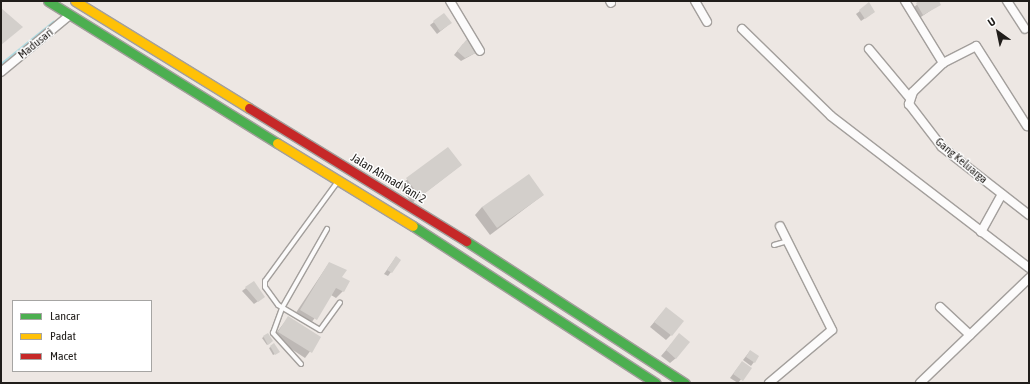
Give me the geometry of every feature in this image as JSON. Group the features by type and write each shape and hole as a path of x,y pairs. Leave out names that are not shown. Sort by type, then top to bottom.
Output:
{"highway":[{"path":"48,1 70,16 500,279 656,383"},
{"name":"Jalan Ahmad Yani 2","path":"75,1 87,4 188,71 480,249 685,383"},
{"path":"180,82 188,71"}],"street":[{"path":"450,1 480,51"},
{"path":"695,1 707,22"},
{"path":"905,1 943,63"},
{"path":"1007,1 1024,29"},
{"name":"Madusari","path":"1,72 70,16"},
{"path":"742,29 830,116 1029,268"},
{"path":"909,97 943,63 976,46 1027,126"},
{"name":"Gang Keluarga","path":"869,49 909,97 909,104 942,147 1029,216"},
{"path":"981,232 1002,194"},
{"path":"770,383 832,330 780,226"},
{"path":"920,383 1029,278"},
{"path":"940,307 970,336"}],"lane":[{"path":"339,180 265,282 266,291 282,308 320,330 340,302"},
{"path":"301,364 273,333 282,308 327,229"},
{"path":"774,245 788,241"}],"building":[{"path":"919,1 939,1 941,5 923,15 916,3"},
{"path":"869,2 875,12 865,19 859,10"},
{"path":"1,8 23,27 1,45"},
{"path":"444,13 452,23 440,31 433,21"},
{"path":"467,39 480,51 465,58 457,51"},
{"path":"448,147 462,165 420,197 406,178"},
{"path":"529,174 544,195 497,228 482,207"},
{"path":"396,256 401,260 392,273 387,270"},
{"path":"329,262 347,270 342,277 350,281 344,292 336,288 317,320 300,310"},
{"path":"254,281 265,297 258,302 245,287"},
{"path":"666,307 684,321 672,336 654,322"},
{"path":"288,316 321,337 312,353 278,332"},
{"path":"268,333 273,341 268,345 263,336"},
{"path":"679,333 690,342 676,359 666,350"},
{"path":"274,343 280,352 275,355 270,346"},
{"path":"750,350 759,356 755,363 746,357"},
{"path":"742,361 752,368 743,381 733,374"}],"waterway":[{"path":"1,64 53,22"}],"traffic: fast":[{"path":"48,1 277,143"},
{"path":"413,226 656,383"},
{"path":"466,241 685,383"}],"traffic: slow":[{"path":"75,1 249,108"},
{"path":"277,143 413,226"}],"traffic: jam":[{"path":"249,108 466,241"}]}
